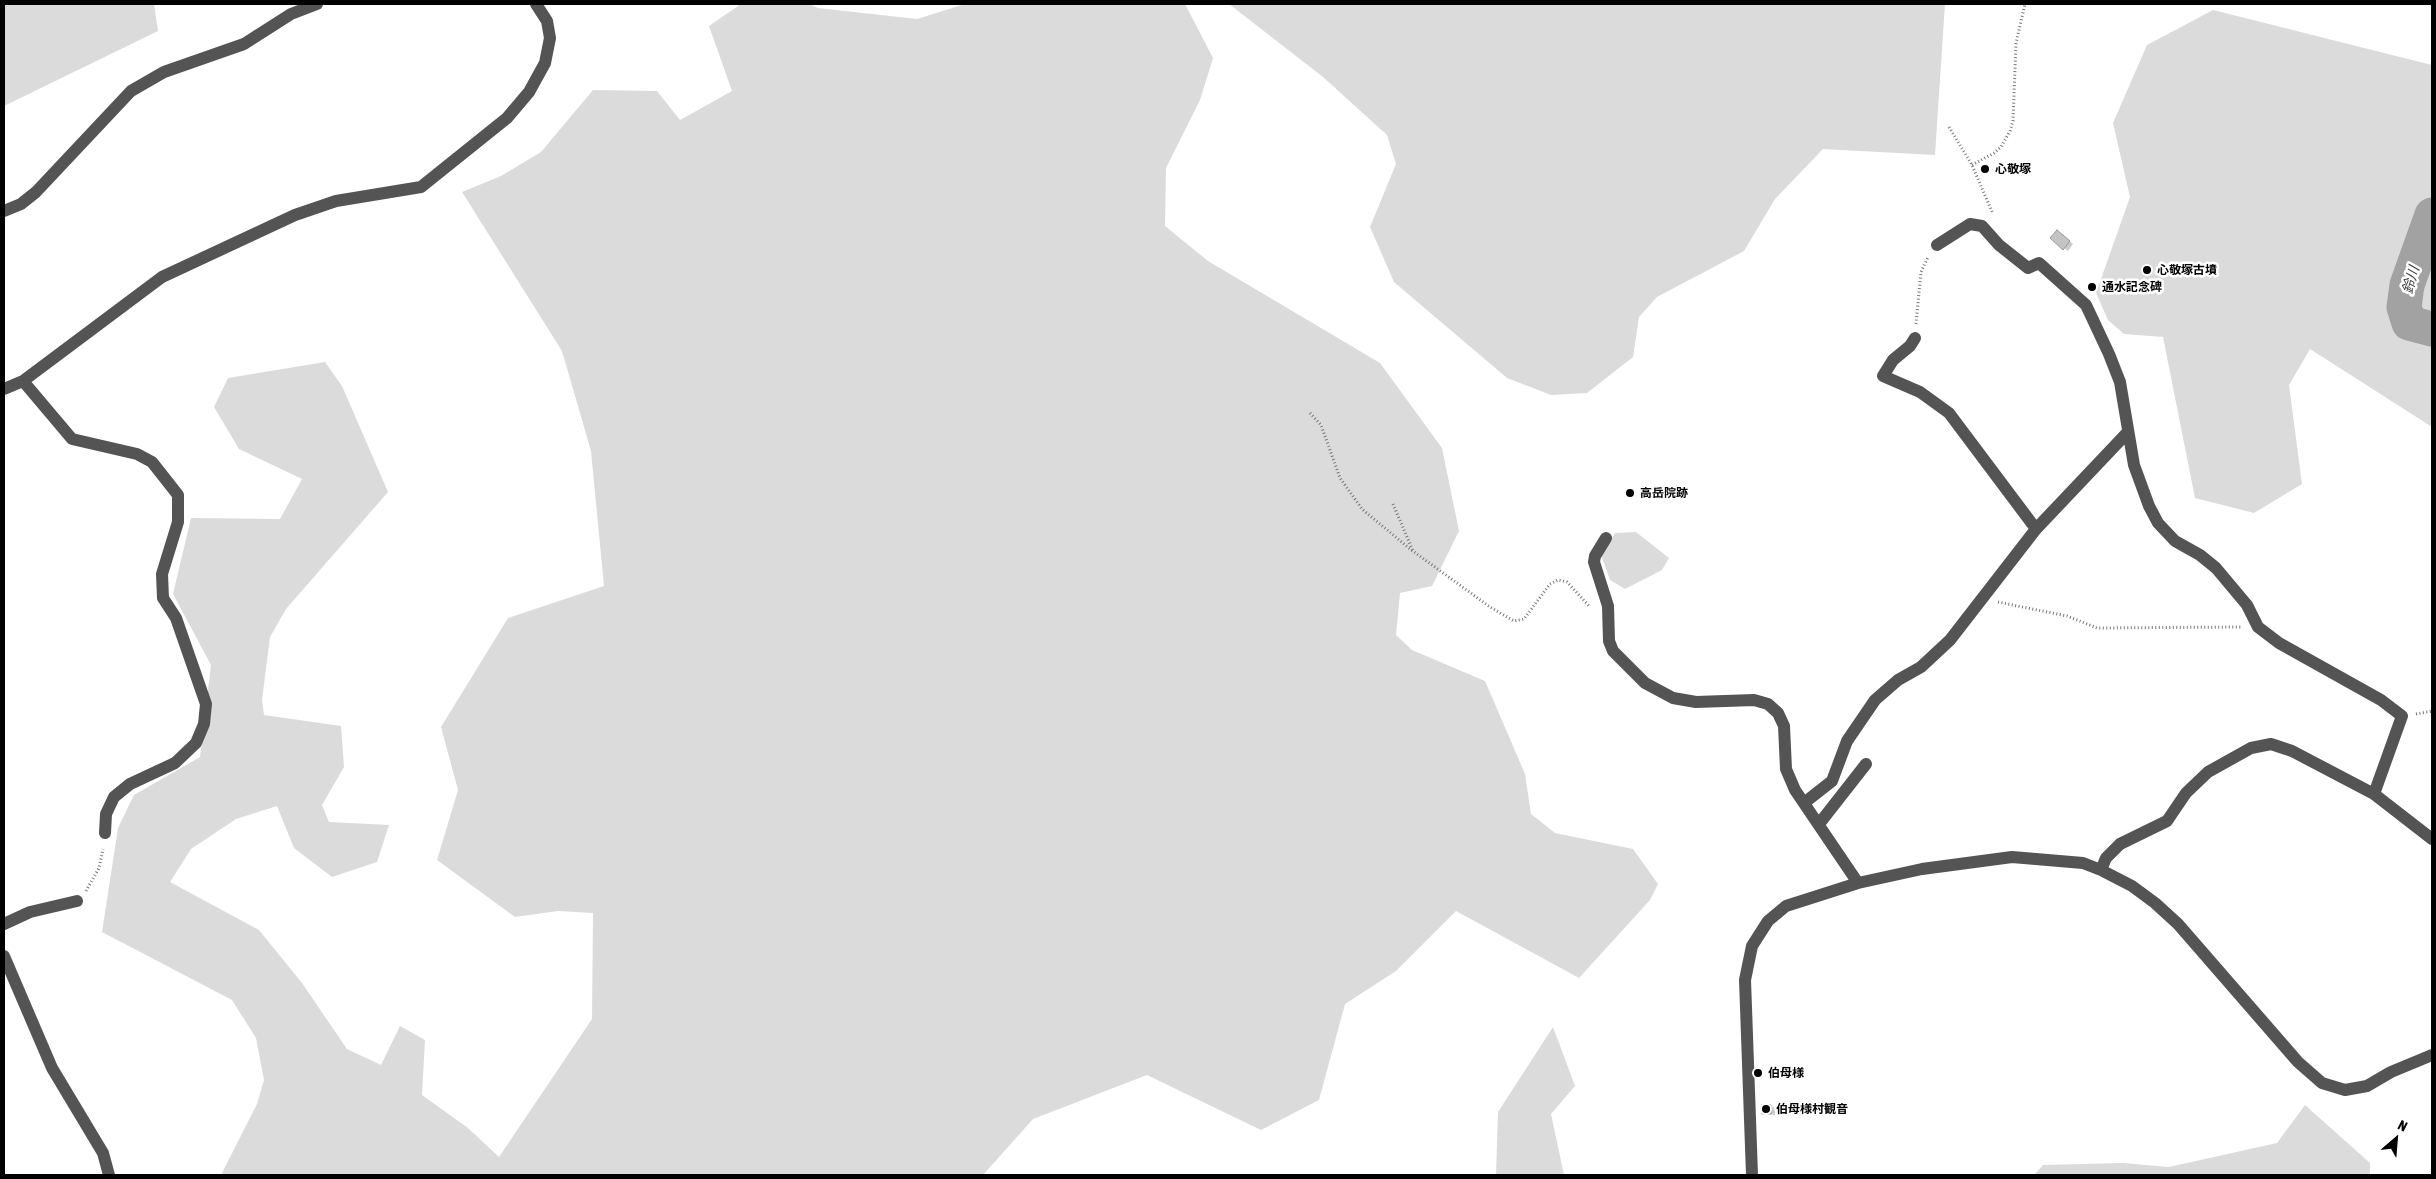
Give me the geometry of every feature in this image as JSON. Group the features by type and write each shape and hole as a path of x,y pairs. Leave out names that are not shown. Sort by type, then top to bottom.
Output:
{"street":[{"path":"4,211 21,204 36,192 130,91 164,72 244,44 291,14 317,4"},
{"path":"4,389 23,381 162,277 295,216 336,201 421,186 507,118 529,92 545,63 550,38 547,21 536,4"},
{"path":"1937,245 1970,224 1982,226 1999,246 2028,268 2039,263 2086,305 2120,382 2127,433 2134,465 2149,506 2158,522 2176,541 2200,555 2216,568 2247,605 2258,627 2279,644 2381,700 2402,716 2374,794"},
{"path":"1914,338 1910,346 1893,360 1883,376 1920,392 1949,413 2036,529"},
{"path":"23,381 72,440 137,454 152,462 178,496 178,522 162,574 163,598 176,618 206,704 204,724 196,743 175,763 130,784 114,797 106,814 105,833"},
{"path":"1804,803 1832,781 1847,741 1875,700 1898,680 1921,668 1950,640 2036,529 2127,433"},
{"path":"1606,538 1595,556 1594,562 1608,606 1608,632 1613,651 1645,683 1673,698 1696,702 1754,700 1768,704 1778,713 1784,726 1786,769 1795,790 1858,883"},
{"path":"2101,870 2106,858 2120,844 2167,822 2186,793 2208,772 2251,748 2271,744 2292,751 2374,794 2432,839"},
{"path":"1819,824 1866,764"},
{"path":"1752,1175 1745,980 1752,946 1768,921 1786,906 1858,883 1922,869 2012,858 2084,863 2132,886 2155,903 2178,924 2298,1062 2322,1082 2345,1090 2367,1086 2431,1053"},
{"path":"4,924 30,912 77,901"},
{"path":"4,956 52,1068 103,1153 109,1175"}],"path":[{"path":"1972,165 2001,147 2010,131 2013,121 2016,43 2025,4"},
{"path":"1949,127 1972,165 1996,220"},
{"path":"1914,338 1921,272 1927,258 1937,245"},
{"path":"1310,413 1321,425 1340,478 1362,509 1414,553 1490,607 1514,621 1524,619 1550,584 1558,580 1566,582 1584,598 1608,632"},
{"path":"1393,504 1414,553"},
{"path":"1983,598 2066,616 2096,628 2258,627"},
{"path":"77,901 90,888 99,868 105,833"}],"shaded area":[{"path":"4,4 154,4 158,31 4,106"},
{"path":"741,4 809,4 818,8 917,19 965,4 1185,4 1213,58 1200,100 1166,168 1165,226 1208,261 1380,363 1442,448 1459,531 1432,586 1400,593 1396,635 1412,650 1485,681 1525,774 1531,814 1555,833 1633,849 1658,884 1650,900 1579,978 1456,911 1396,971 1345,1004 1319,1100 1261,1130 1147,1075 1033,1119 983,1175 221,1175 257,1104 264,1080 256,1038 232,1000 102,932 118,828 134,795 200,757 211,665 173,594 191,518 280,519 302,479 239,449 214,407 228,378 325,362 342,386 388,492 286,609 270,637 262,700 264,715 341,726 344,767 322,805 329,822 389,825 377,862 332,877 294,848 277,806 236,819 191,849 170,882 259,930 302,983 347,1049 381,1065 400,1026 425,1040 422,1095 468,1128 499,1157 592,1019 593,913 558,911 515,917 437,860 458,790 441,727 508,618 604,586 591,451 562,351 462,192 501,176 541,152 593,90 657,91 680,120 732,91 709,26"},
{"path":"1229,4 1945,4 1935,155 1823,149 1775,199 1744,251 1657,297 1639,317 1633,357 1587,393 1551,395 1507,378 1394,282 1370,227 1396,164 1387,135 1323,77"},
{"path":"2213,10 2432,65 2432,427 2310,349 2289,385 2302,484 2254,513 2195,498 2163,337 2124,334 2108,320 2096,293 2130,197 2113,123 2147,45"},
{"path":"1636,532 1669,558 1662,570 1625,589 1610,580 1601,555 1615,533"},
{"path":"1553,1027 1575,1086 1551,1114 1564,1175 1496,1175 1498,1112"},
{"path":"2305,1105 2370,1163 2370,1175 2034,1175 2043,1165 2123,1163 2169,1167 2277,1143"}],"building":[{"path":"2057,230 2070,241 2063,250 2050,238"},
{"path":"1762,1105 1771,1105 1771,1114 1762,1114"}],"waterway":[{"name":"鈴川","path":"2432,215 2407,285 2404,307 2409,323 2432,329"}],"place":[{"name":"心敬塚","path":"1985,169"},
{"name":"心敬塚古墳","path":"2147,270"},
{"name":"通水記念碑","path":"2092,287"},
{"name":"高岳院跡","path":"1630,493"},
{"name":"伯母様","path":"1758,1073"},
{"name":"伯母様村観音","path":"1766,1109"}]}
